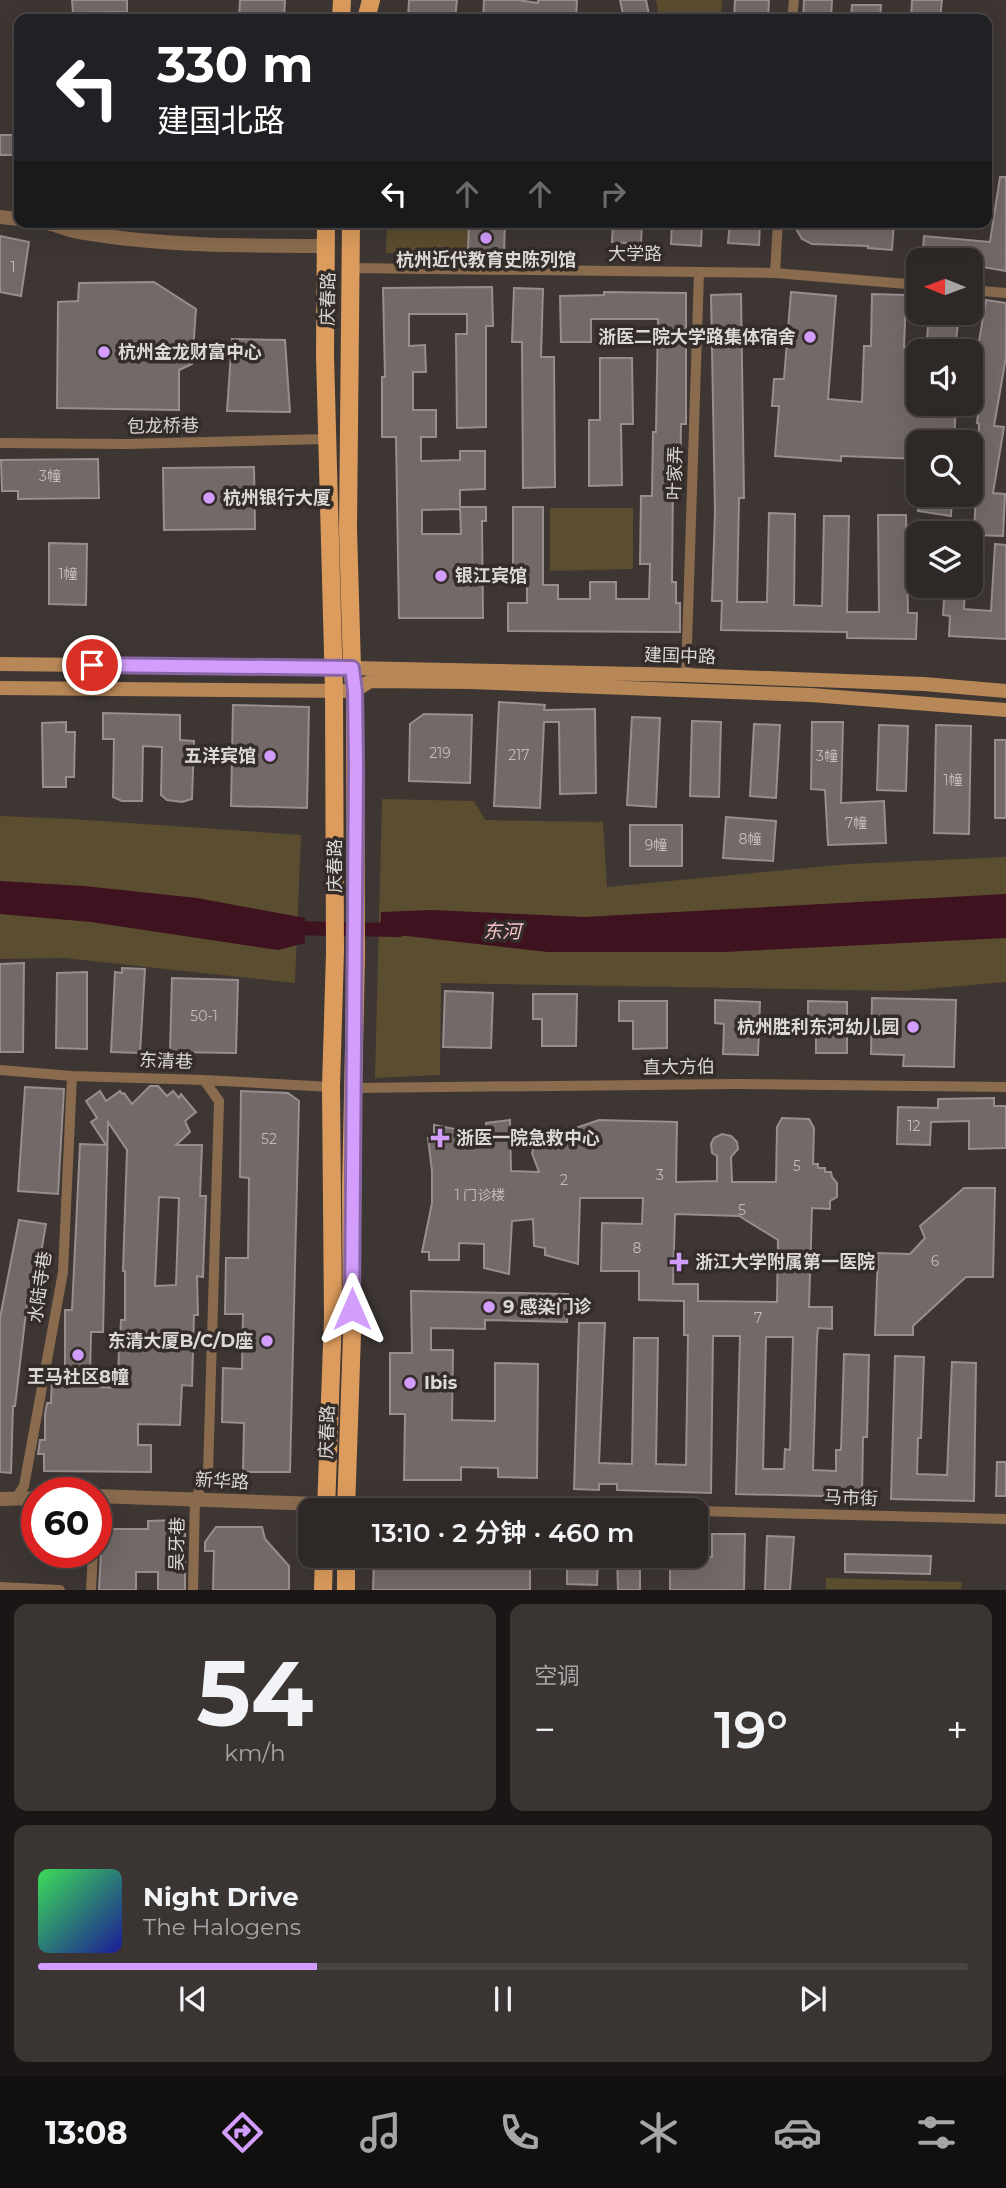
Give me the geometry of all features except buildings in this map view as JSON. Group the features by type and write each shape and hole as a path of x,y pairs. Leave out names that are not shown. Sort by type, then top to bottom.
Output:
{"main road":[{"name":"庆春路","path":"326,228 326,439 342,668 355,691 356,954 352,1334 346,1498"},
{"name":"庆春路","path":"326,1498 333,1317 331,1087 335,952 334,691 342,668 348,529 351,228"},
{"name":"建国中路","path":"0,664 686,675 924,684 1006,691"},
{"name":"建国中路","path":"0,688 355,691 370,681 470,682 811,695 1006,710"},
{"path":"323,1590 324,1568"},
{"path":"346,1568 346,1590"}],"street":[{"path":"66,228 147,240 243,246 325,246"},
{"path":"775,273 778,228"},
{"name":"大学路","path":"350,268 775,273 906,284"},
{"name":"叶家弄","path":"686,675 699,272"},
{"path":"984,291 1006,293"},
{"name":"包龙桥巷","path":"0,443 127,444 326,439"},
{"name":"东清巷","path":"0,1070 72,1076 331,1087"},
{"name":"水陆寺巷","path":"16,1498 24,1486 63,1272 72,1076"},
{"path":"195,1499 208,1473 219,1101 204,1080"},
{"name":"直大方伯","path":"353,1088 736,1084 1006,1087"},
{"name":"新华路","path":"112,1496 298,1505"},
{"path":"0,1499 21,1498"},
{"name":"吴牙巷","path":"193,1590 195,1499"},
{"name":"马市街","path":"708,1511 1006,1519"},
{"path":"91,1590 92,1568"},
{"path":"0,1587 60,1590"}],"shaded area":[{"path":"656,0 722,0 721,14 658,14"},
{"path":"387,228 481,228 479,256 386,253"},
{"path":"550,508 633,508 633,569 550,571"},
{"path":"382,799 474,801 485,820 603,822 607,887 849,864 1006,857 1006,982 903,991 441,983 440,1075 375,1078"},
{"path":"0,816 301,835 295,983 64,958 0,959"},
{"path":"826,1578 962,1582 961,1589 826,1589"}],"water":[{"path":"0,881 84,886 197,898 305,918 305,943 278,950 91,922 0,914"},
{"path":"1006,894 1006,938 724,952 548,952 380,933 381,912 431,910 585,917"}],"waterway":[{"name":"东河","path":"287,928 399,930"}],"place":[{"name":"杭州近代教育史陈列馆","path":"486,238"},
{"name":"浙医二院大学路集体宿舍","path":"810,337"},
{"name":"杭州金龙财富中心","path":"104,352"},
{"name":"杭州银行大厦","path":"209,498"},
{"name":"银江宾馆","path":"441,576"},
{"name":"五洋宾馆","path":"270,756"},
{"name":"杭州胜利东河幼儿园","path":"913,1027"},
{"name":"浙医一院急救中心","path":"440,1138"},
{"name":"浙江大学附属第一医院","path":"679,1262"},
{"name":"9 感染门诊","path":"489,1307"},
{"name":"东清大厦B/C/D座","path":"267,1341"},
{"name":"王马社区8幢","path":"78,1355"},
{"name":"Ibis","path":"410,1383"}],"route":[{"path":"92,665 352,668 355,691 356,954 351,1189 352,1309"}]}
